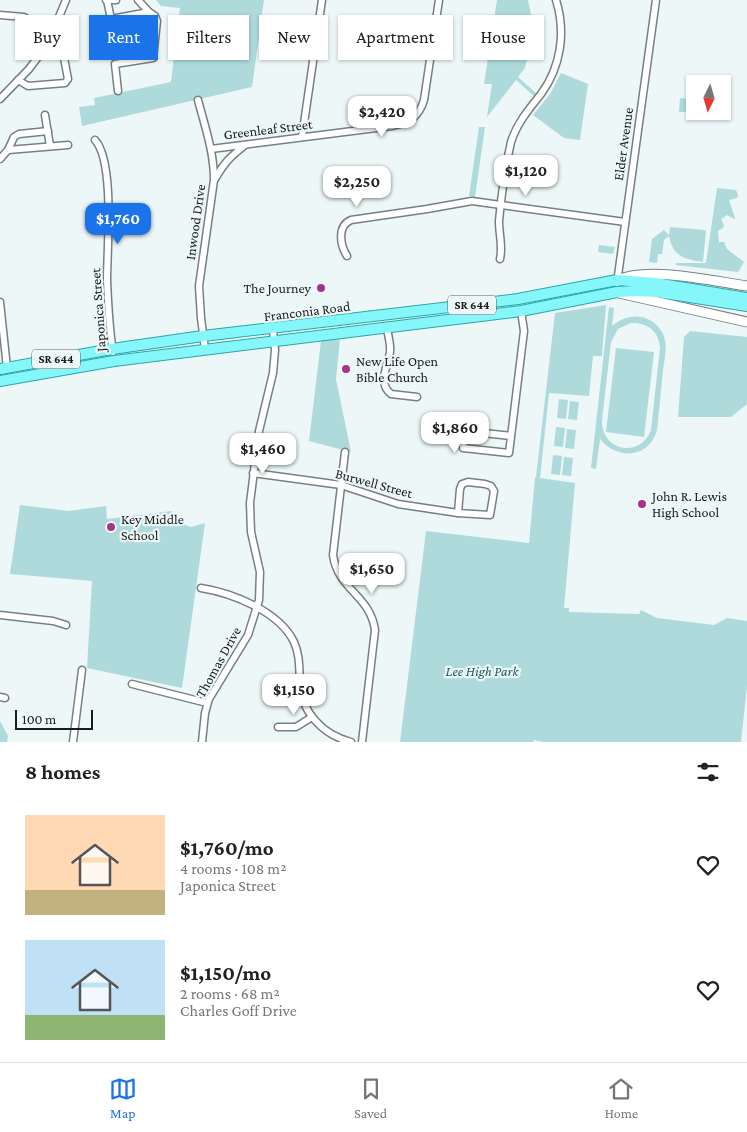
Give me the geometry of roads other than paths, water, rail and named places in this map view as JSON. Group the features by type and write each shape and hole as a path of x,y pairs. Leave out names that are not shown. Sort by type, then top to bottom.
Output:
{"main road":[{"name":"Franconia Road","path":"3,369 112,349 203,336 518,299 617,280 628,276 647,274 669,275 747,286"},
{"name":"Franconia Road","path":"617,280 655,283 747,298"},
{"name":"Franconia Road","path":"616,292 747,322"},
{"name":"Franconia Road","path":"0,381 114,361 521,311 616,292 658,292 747,306"},
{"path":"359,331 360,318"}],"street":[{"path":"60,15 66,0"},
{"path":"116,0 106,0 111,19 149,12"},
{"path":"118,91 115,64 153,58 157,21 155,16 138,0"},
{"path":"302,137 322,0"},
{"name":"Greenleaf Street","path":"211,149 392,126 404,124 415,117 422,106 425,94 439,0"},
{"path":"500,259 502,251 499,224 509,152 514,134 524,114 549,81 558,60 562,30 556,0"},
{"name":"Elder Avenue","path":"616,292 656,0"},
{"path":"0,15 15,16"},
{"path":"0,99 35,60"},
{"path":"18,80 28,86 65,83 68,79 64,60"},
{"name":"Inwood Drive","path":"198,100 211,149 213,181 199,286 205,349"},
{"path":"45,115 50,146"},
{"path":"0,159 8,150 14,137 19,134 48,131"},
{"name":"Japonica Street","path":"95,140 102,152 107,180 108,309 114,361"},
{"path":"8,150 68,145"},
{"path":"213,181 229,157 245,145"},
{"path":"347,256 342,246 341,235 346,222 465,202 502,205 625,222"},
{"path":"0,302 3,369"},
{"path":"511,436 465,431 463,448 509,452 511,436 524,331 521,311"},
{"path":"388,328 390,351 383,378 388,392 417,397"},
{"name":"Thomas Drive","path":"202,742 207,703 248,635 257,607 260,572 251,532 250,513 253,473 260,425 272,373 273,329"},
{"path":"345,452 333,555 334,563 342,580 368,607 375,630 362,742"},
{"name":"Burwell Street","path":"253,473 341,485 398,504 458,513 484,516 490,515 494,491 492,486 468,482 462,484 458,513"},
{"path":"201,588 231,595 257,607 282,626 294,640 299,657 302,695 312,717 332,735 351,742"},
{"path":"0,615 53,621 66,625"},
{"path":"73,742 82,670"},
{"path":"132,684 207,703"},
{"path":"278,727 296,727 312,717"}],"place":[{"name":"The Journey","path":"321,288"},
{"name":"New Life Open Bible Church","path":"346,369"},
{"name":"John R. Lewis High School","path":"642,504"},
{"name":"Key Middle School","path":"111,527"}],"park label":[{"name":"Lee High Park","path":"482,671"}]}
